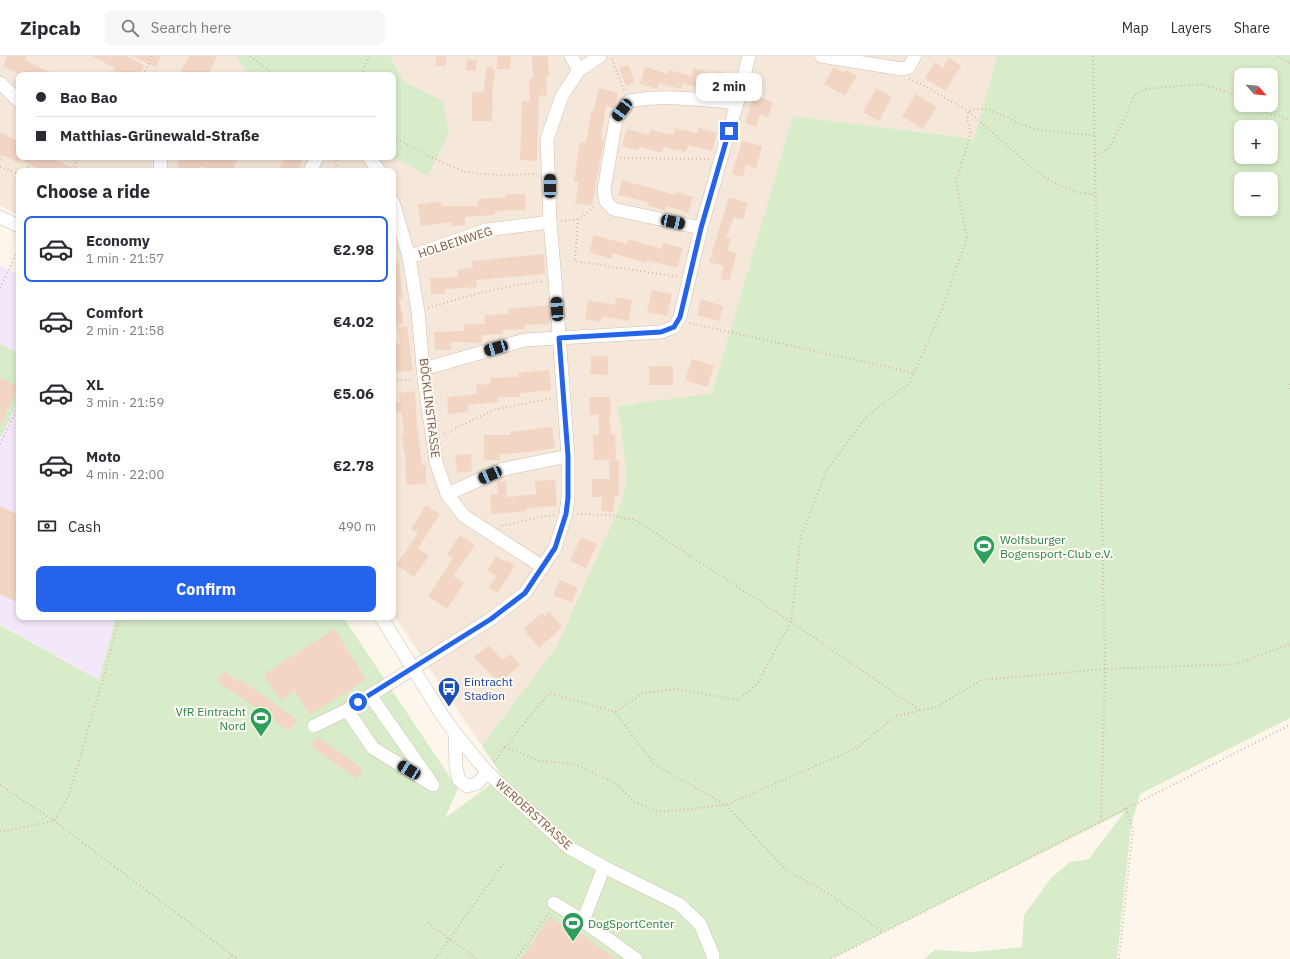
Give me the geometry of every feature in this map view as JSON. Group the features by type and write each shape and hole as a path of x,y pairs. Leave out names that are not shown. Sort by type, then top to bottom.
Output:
{"street":[{"path":"571,56 579,70"},
{"path":"314,726 347,710 491,619 525,593 555,548 566,514 568,498 568,456 550,222 547,139 562,96 579,70 600,56"},
{"path":"424,374 525,340 661,332 674,327 678,320 690,279 701,228 749,56"},
{"path":"821,56 887,61 902,68 909,67 915,56"},
{"path":"0,83 16,98"},
{"path":"701,228 613,209 606,201 604,190 616,119 629,101 642,99 685,98 737,103"},
{"name":"BÖCKLINSTRASSE","path":"396,212 409,257 418,312 424,374 436,462 447,494 464,516 543,567"},
{"path":"0,217 16,225"},
{"name":"HOLBEINWEG","path":"409,257 486,230 550,222"},
{"path":"447,494 504,469 568,456"},
{"name":"WERDERSTRASSE","path":"383,620 455,733 487,772 568,847 678,904 700,924 713,955 713,959"},
{"path":"347,710 373,748 433,785 370,695"},
{"path":"455,733 456,767 459,780 467,786 478,783 487,772"},
{"path":"583,921 604,867"},
{"path":"555,903 636,959"}],"path":[{"path":"144,72 152,56"},
{"path":"250,56 270,72"},
{"path":"362,72 369,56"},
{"path":"610,56 629,101"},
{"path":"1094,56 1094,156 1105,669 1101,820"},
{"path":"1278,56 1290,64"},
{"path":"902,68 908,79 923,85 968,111 1032,168 1051,181 1076,192 1095,194"},
{"path":"1094,156 1108,149 1123,122 1134,96 1144,89 1202,84 1234,95"},
{"path":"968,111 976,108 994,112 1022,125 1050,131 1094,135"},
{"path":"615,712 643,693 675,689 738,700 758,684 791,622 801,536 827,470 867,416 910,383 941,311 967,238 956,182 971,132 967,120 968,111"},
{"path":"1263,112 1290,120"},
{"path":"396,139 464,172 498,175 549,174"},
{"path":"0,160 2,155"},
{"path":"610,158 721,158"},
{"path":"74,167 78,160"},
{"path":"28,168 30,164"},
{"path":"0,167 16,173"},
{"path":"550,222 578,219 606,201"},
{"path":"578,219 575,261 690,279"},
{"path":"0,288 16,254"},
{"path":"418,312 476,293 522,284 555,280"},
{"path":"678,320 914,373"},
{"path":"396,380 424,374"},
{"path":"1290,384 1290,392"},
{"path":"433,439 493,410 564,396"},
{"path":"0,444 16,411"},
{"path":"4,418 11,421"},
{"path":"485,530 539,517 566,514 612,515 624,519 634,519 791,622 921,711"},
{"path":"0,832 54,821 69,795 105,672 118,620"},
{"path":"505,747 540,762 572,763 617,784 634,802 659,812 726,805 857,748 896,716 936,708 982,680 1105,669 1237,664 1290,644"},
{"path":"489,756 494,762 549,693 615,712 655,764 726,805 786,870 826,892 883,933"},
{"path":"831,959 1101,820 1290,725"},
{"path":"0,785 54,821 239,959"},
{"path":"1118,959 1133,829 1125,808"},
{"path":"435,959 503,864"},
{"path":"516,959 555,903"},
{"path":"428,923 477,959"},
{"path":"228,959 232,955"}],"shaded area":[{"path":"0,56 236,56 248,72 16,72 16,160 396,160 396,159 428,176 443,101 403,81 390,56 997,56 974,139 793,116 712,393 618,406 627,481 619,508 556,647 482,746 396,618 396,168 16,168 16,214 0,205"},
{"path":"0,265 16,273 16,620 115,620 99,680 0,624"}],"green space":[{"path":"236,56 390,56 403,81 443,101 449,133 428,176 396,159 396,72 248,72"},
{"path":"997,56 1290,56 1290,718 1140,794 1131,827 1117,959 924,959 935,950 973,952 1022,947 1024,915 1052,877 1070,862 1089,859 1125,811 831,959 0,959 0,625 99,680 115,620 345,620 458,789 445,818 502,776 482,746 556,647 619,508 627,481 618,406 712,393 793,116 974,139"},
{"path":"0,344 16,352 16,385 0,377"},
{"path":"16,393 16,405 0,438 0,425"}],"building":[{"path":"7,56 27,56 25,60 49,72 16,72 3,66"},
{"path":"92,56 126,56 144,65 140,72 113,72 115,68"},
{"path":"132,56 161,56 156,67"},
{"path":"189,56 217,56 209,72 181,72"},
{"path":"436,56 446,56 446,66 436,66"},
{"path":"497,56 511,56 510,69 497,69"},
{"path":"532,56 548,56 549,76 546,76 547,95 539,96 537,161 520,160 522,101 530,101 529,79 533,78"},
{"path":"949,58 961,66 945,91 925,78 935,62 943,68"},
{"path":"467,59 477,60 476,71 466,70"},
{"path":"628,65 635,82 626,86 619,68"},
{"path":"486,67 493,67 493,70 495,70 493,80 492,121 472,121 472,92 484,92"},
{"path":"645,67 668,74 669,70 691,76 694,68 714,74 715,71 732,74 729,91 706,86 705,90 683,83 681,89 659,83 657,89 640,84"},
{"path":"834,67 844,73 846,70 857,76 845,96 824,84"},
{"path":"599,88 618,93 614,108 606,106 601,139 604,140 592,206 575,203 579,182 574,181 580,142 586,143 591,112 593,112"},
{"path":"876,88 892,97 879,121 863,112"},
{"path":"916,94 937,107 922,129 902,116"},
{"path":"754,95 773,102 768,117 760,114 756,127 745,123"},
{"path":"675,128 697,133 699,128 717,133 712,151 688,145 686,152 664,147 662,153 639,147 638,150 622,146 627,129 649,135 650,130 673,135"},
{"path":"0,132 16,140 16,160 19,160 19,163 0,154"},
{"path":"742,141 762,146 756,168 746,165 743,177 732,174"},
{"path":"21,160 56,160 73,168 38,168"},
{"path":"180,160 237,160 233,168 205,168 201,166 200,168 181,168 177,166"},
{"path":"283,160 303,160 299,168 279,168"},
{"path":"622,180 675,195 676,192 693,197 688,213 666,206 665,211 647,205 648,202 618,195"},
{"path":"506,194 525,194 526,210 495,211 495,215 465,217 465,225 451,226 451,222 421,226 418,204 441,202 441,206 478,206 478,199 506,197"},
{"path":"729,197 748,203 743,220 734,217 726,237 731,238 727,250 737,253 729,281 720,279 724,266 709,262"},
{"path":"594,235 626,244 628,239 662,249 663,243 683,248 677,268 647,260 646,263 613,253 611,259 589,252"},
{"path":"544,254 545,274 476,280 477,287 445,289 445,294 431,294 430,278 458,277 457,269 473,268 472,261"},
{"path":"399,261 403,299 399,299 404,324 396,325 396,262"},
{"path":"652,290 672,294 667,316 647,312"},
{"path":"616,297 632,300 629,321 602,316 601,322 585,319 588,300 615,305"},
{"path":"701,299 723,306 719,321 697,315"},
{"path":"549,305 550,324 525,325 525,329 502,330 503,334 482,335 481,343 451,342 451,350 435,350 434,332 464,331 464,324 485,324 485,315 508,314 508,309"},
{"path":"407,326 413,371 396,372 396,345 400,344 397,327"},
{"path":"591,356 608,356 608,375 590,374"},
{"path":"692,359 714,366 707,387 685,380"},
{"path":"649,366 673,366 673,385 649,385"},
{"path":"549,370 551,390 520,393 520,397 498,397 499,402 467,405 468,412 448,414 447,397 477,394 476,385 490,384 490,378 518,377 518,373"},
{"path":"0,377 16,385 16,393 0,425"},
{"path":"415,391 417,426 422,465 426,465 426,484 406,485 405,453 402,436 404,435 401,411 396,412 396,403 400,402 399,393"},
{"path":"589,397 610,397 611,414 609,414 611,434 615,434 616,459 594,460 593,435 599,435 598,414 590,415"},
{"path":"552,427 555,448 531,452 500,454 500,460 484,460 484,435 511,435 510,432"},
{"path":"471,454 472,471 457,473 455,455"},
{"path":"609,460 619,460 619,496 615,496 613,512 601,511 602,497 592,497 592,479 610,479"},
{"path":"555,480 557,506 527,508 527,511 491,514 490,494 498,494 497,481 506,481 507,497 536,494 535,481"},
{"path":"426,505 440,514 418,548 429,556 414,577 396,565 418,533 411,529"},
{"path":"0,506 16,514 16,602 0,594"},
{"path":"460,535 475,545 453,576 464,583 447,609 428,596 453,558 447,554"},
{"path":"581,537 597,544 586,568 570,561"},
{"path":"496,556 505,562 506,560 515,565 498,593 489,588 496,576 487,570"},
{"path":"560,580 578,588 572,603 553,595"},
{"path":"549,611 562,627 539,648 523,629 542,613 545,617"},
{"path":"335,629 366,680 310,715 295,691 280,701 264,674"},
{"path":"489,645 502,660 510,654 520,665 499,683 474,657"},
{"path":"224,671 239,682 241,680 297,720 289,731 217,681"},
{"path":"318,737 363,769 357,779 311,746"},
{"name":"DogSportCenter","path":"550,917 565,927 567,924 616,959 521,959"}],"place":[{"name":"Wolfsburger Bogensport-Club e.V.","path":"984,566"},
{"name":"Eintracht Stadion","path":"449,708"},
{"name":"VfR Eintracht Nord","path":"261,738"},
{"name":"DogSportCenter","path":"573,942"}],"route":[{"path":"358,702 491,619 525,593 543,567 555,548 566,514 568,498 568,456 559,338 661,332 674,327 680,317 701,228 729,131"}]}
